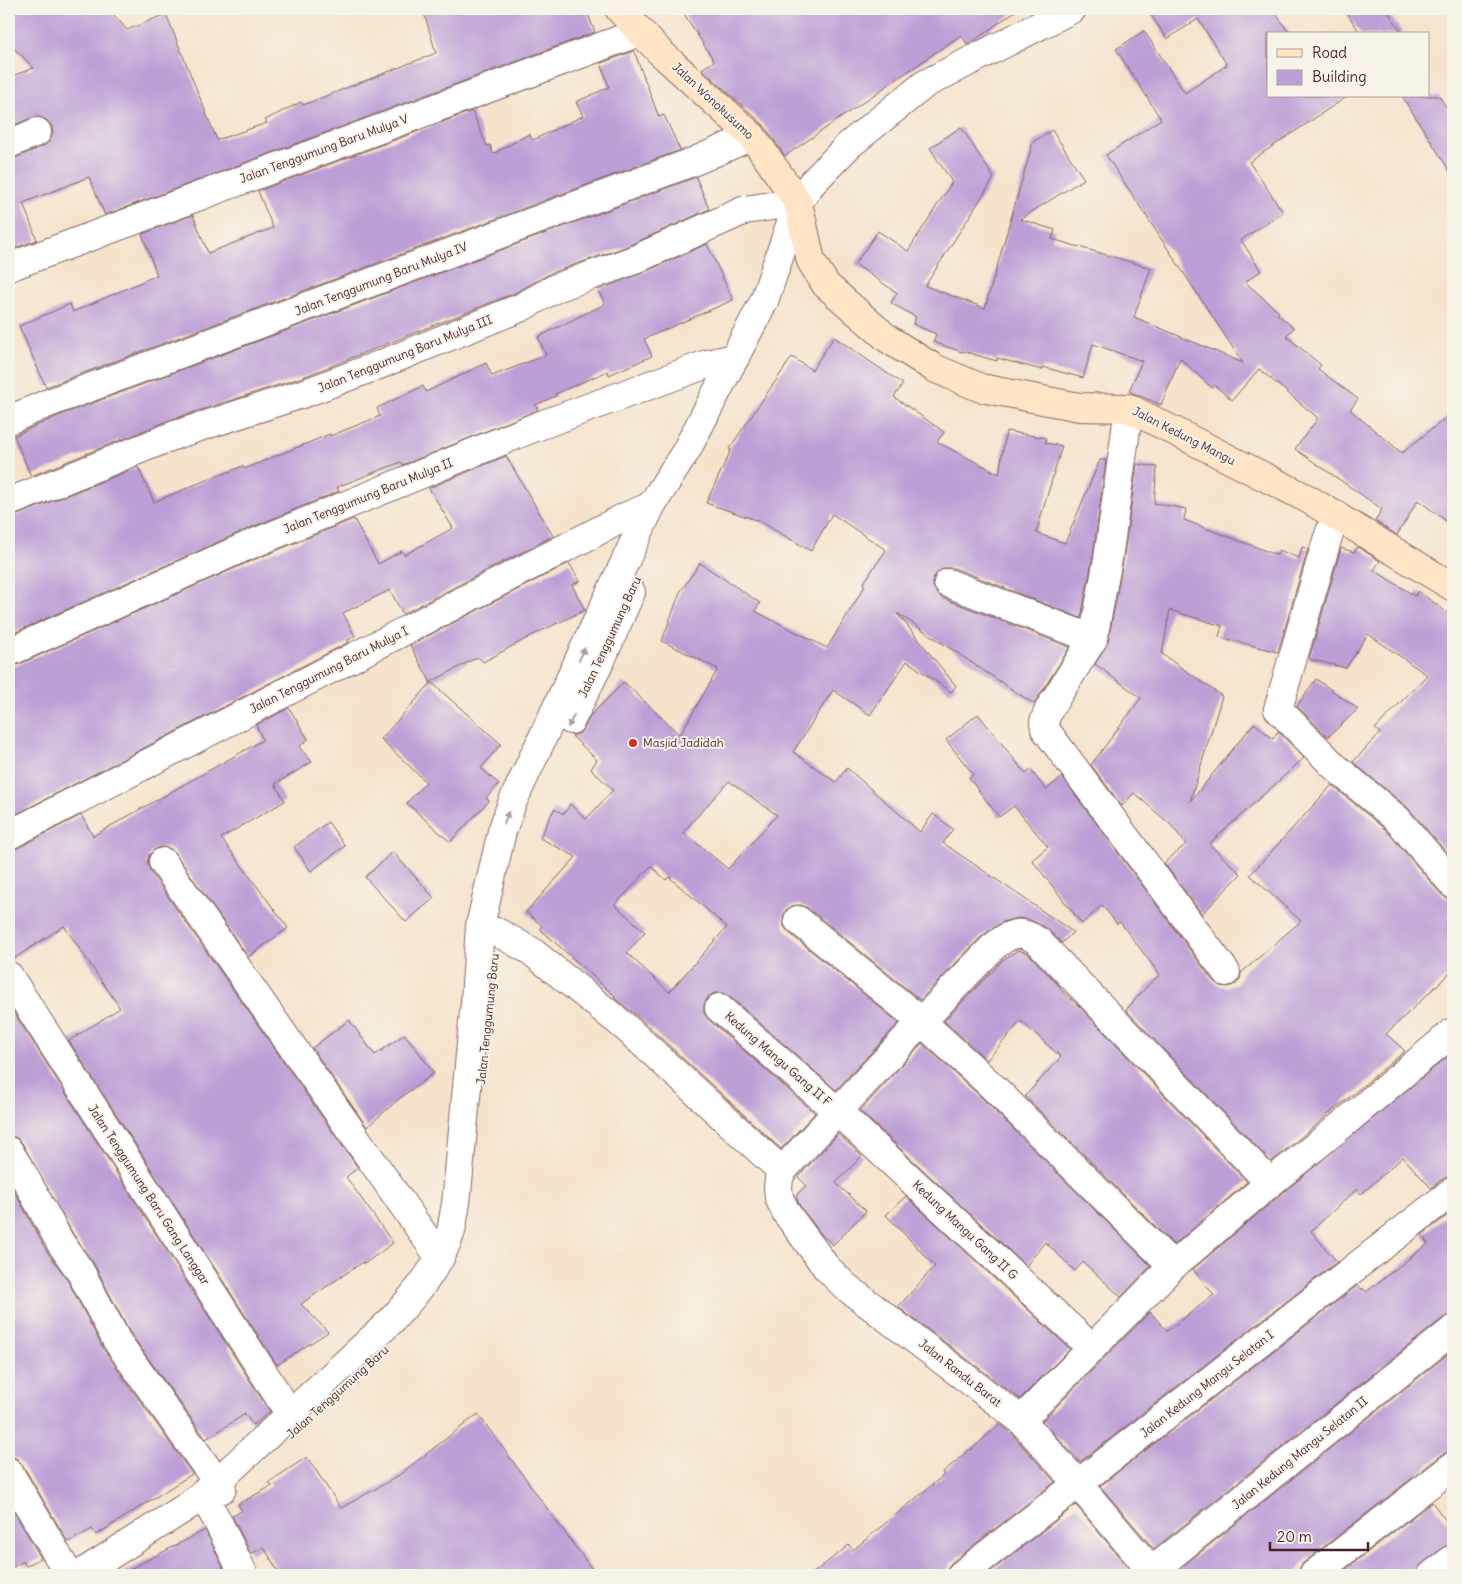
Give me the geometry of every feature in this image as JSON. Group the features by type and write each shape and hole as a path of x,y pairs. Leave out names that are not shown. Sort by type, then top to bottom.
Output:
{"main road":[{"name":"Jalan Wonokusumo","path":"619,9 640,32 752,136 798,202"},
{"name":"Jalan Kedung Mangu","path":"798,202 811,261 826,285 888,339 926,364 980,388 1080,407 1129,408 1308,499 1453,587"}],"street":[{"name":"Jalan Tenggumung Baru","path":"209,1499 290,1414 390,1322 412,1299 440,1258 452,1229 456,1204 480,926 502,831 516,794 651,506 686,451 764,301 798,202 812,183 849,145 925,84 1072,9"},
{"name":"Jalan Tenggumung Baru Mulya V","path":"9,267 640,32"},
{"path":"9,144 37,132"},
{"name":"Jalan Tenggumung Baru Mulya IV","path":"9,420 56,400 695,161 752,136"},
{"name":"Jalan Tenggumung Baru Mulya III","path":"9,502 175,435 308,392 388,361 522,307 556,288 634,260 745,210 798,202"},
{"name":"Jalan Tenggumung Baru Mulya II","path":"9,652 247,546 533,428 707,364 735,358"},
{"path":"1129,408 1108,559 1092,639 1049,709 1044,722 1045,729 1226,972"},
{"name":"Jalan Tenggumung Baru","path":"79,1575 209,1499 303,1425 411,1323 448,1268 459,1239 470,1194 497,932 508,871 524,822 546,772 601,660 669,509 686,451"},
{"name":"Jalan Tenggumung Baru Mulya I","path":"9,835 616,522 651,506"},
{"path":"1336,516 1327,540 1278,709 1335,767 1397,819 1453,884"},
{"path":"948,583 1092,639"},
{"path":"163,862 440,1258"},
{"path":"798,920 921,1021 992,1086 1173,1266"},
{"path":"497,932 531,951 624,1026 782,1171 921,1021 993,947 1004,938 1020,933 1031,936 1038,941 1270,1182"},
{"name":"Jalan Tenggumung Baru Gang Langgar","path":"9,976 290,1414"},
{"name":"Kedung Mangu Gang II F","path":"719,1008 838,1111"},
{"path":"1021,1420 1173,1266 1270,1182 1453,1032"},
{"name":"Kedung Mangu Gang II G","path":"838,1111 1092,1348"},
{"path":"9,1151 60,1242 80,1271 117,1341 209,1499 244,1575"},
{"name":"Jalan Randu Barat","path":"782,1171 779,1178 778,1198 787,1214 826,1267 845,1286 1021,1420 1078,1484 1151,1574"},
{"name":"Jalan Kedung Mangu Selatan I","path":"961,1575 1453,1191"},
{"name":"Jalan Kedung Mangu Selatan II","path":"1151,1574 1453,1330"},
{"path":"1313,1575 1453,1466"},
{"path":"9,1472 69,1575"},
{"path":"1432,1575 1453,1559"}],"building":[{"path":"9,9 109,9 127,30 166,14 217,140 267,123 265,120 301,102 303,105 436,53 423,9 586,9 595,32 105,215 89,177 23,203 37,240 9,250 9,159 44,146 50,141 53,133 52,126 47,120 39,117 31,118 9,127 9,77 34,68 9,43"},
{"path":"681,9 1018,9 968,45 961,35 785,156 763,124 702,69 714,61"},
{"path":"1147,9 1273,9 1289,32 1267,32 1267,98 1345,98 1249,162 1283,212 1241,240 1261,271 1245,282 1294,328 1286,336 1321,365 1318,369 1358,399 1350,410 1402,453 1453,412 1453,526 1418,500 1397,535 1375,521 1382,509 1295,449 1318,418 1259,369 1232,400 1214,385 1212,388 1180,358 1161,405 1129,391 1142,361 1093,344 1083,378 1043,367 1042,370 997,358 997,361 933,342 936,334 913,324 916,317 891,303 897,293 855,264 878,231 908,251 952,182 930,148 961,127 994,178 925,286 985,308 1033,142 1052,130 1084,179 1020,219 1055,230 1052,239 1151,268 1134,317 1243,363 1106,155 1161,119 1116,49 1144,31 1185,93 1227,65 1198,19 1167,39"},
{"path":"1344,9 1386,9 1402,32 1360,32"},
{"path":"634,51 659,117 664,115 680,150 46,387 19,326 70,304 73,312 157,275 142,234 193,215 208,253 273,228 258,191 472,111 487,146 490,145 493,154 529,134 533,140 583,116 576,102 609,87 601,63"},
{"path":"1439,96 1453,118 1453,176 1403,98"},
{"path":"696,177 709,209 628,246 551,273 515,293 303,377 170,420 31,476 14,436 58,416"},
{"path":"707,244 733,300 644,339 652,356 609,375 608,371 555,394 556,396 535,405 538,410 403,465 401,462 337,487 339,491 241,532 9,635 9,517 138,467 154,502 223,473 243,466 244,469 380,416 377,408 423,386 426,392 486,363 492,376 546,355 538,337 605,304 598,290 640,274"},
{"path":"834,337 903,384 894,397 944,432 937,442 999,474 1006,431 1046,438 1045,443 1062,446 1036,533 1065,543 1100,460 1106,460 1093,556 1081,618 954,568 946,568 939,571 933,578 933,586 942,598 1070,647 1034,704 897,613 956,686 951,692 907,661 870,715 833,690 793,752 836,782 847,768 920,832 933,814 953,829 943,843 1073,932 1062,943 1046,928 1031,920 1018,918 1002,922 982,936 920,1000 808,908 800,905 792,906 786,910 783,918 784,926 788,932 899,1023 836,1090 729,996 722,993 714,993 708,997 704,1005 704,1014 709,1020 815,1113 781,1149 635,1014 614,998 615,996 540,929 542,926 526,912 576,857 540,838 554,809 564,814 570,804 586,819 613,790 591,769 597,760 572,736 580,733 590,716 624,682 680,735 718,669 662,641 680,592 700,563 760,603 755,611 827,648 865,586 863,584 886,550 832,514 811,551 759,521 706,503 731,450 729,449 792,357 812,370","holes":["729,781 777,815 728,869 683,832","651,866 666,880 669,877 727,927 669,992 627,953 645,932 615,905"]},
{"path":"506,456 553,536 403,614 390,590 343,613 355,636 348,640 349,642 9,818 9,667 253,560 354,519 378,564 402,551 404,555 453,528 429,488"},
{"path":"1137,464 1157,467 1154,503 1186,509 1184,520 1277,555 1279,550 1299,558 1302,547 1308,549 1278,652 1219,637 1222,626 1170,610 1162,654 1222,696 1190,802 1254,723 1273,739 1278,731 1304,758 1209,844 1241,874 1202,914 1164,863 1186,844 1171,825 1134,793 1122,806 1091,765 1141,698 1095,664 1108,642 1123,561"},
{"path":"1358,547 1380,561 1374,570 1415,596 1418,591 1453,617 1453,860 1409,809 1353,762 1380,733 1375,729 1427,675 1368,634 1346,668 1309,659 1341,548 1354,552"},
{"path":"569,563 580,581 572,585 585,610 483,662 478,657 431,682 501,744 481,768 499,784 486,798 489,801 450,842 407,803 426,782 381,739 431,683 410,645"},
{"path":"1316,679 1358,709 1328,737 1297,706"},
{"path":"289,708 308,739 299,747 312,762 275,784 285,801 221,838 288,928 248,957 175,853 169,848 161,847 149,855 147,863 150,871 358,1168 346,1177 393,1243 301,1304 328,1332 277,1365 69,1041 120,1008 64,926 9,960 9,851 81,815 93,836 263,740 256,725"},
{"path":"978,714 1026,774 1031,770 1046,790 1062,777 1213,981 1220,986 1228,987 1236,984 1240,979 1241,973 1301,921 1250,875 1332,785 1386,830 1441,894 1447,899 1453,899 1453,970 1386,1034 1405,1051 1271,1162 1126,1010 1149,984 1160,975 1120,922 1117,924 1102,905 1082,924 1032,860 1048,847 1014,806 999,817 969,778 973,774 946,740"},
{"path":"328,822 345,846 311,871 294,847"},
{"path":"393,852 434,898 406,922 365,877"},
{"path":"1018,950 1028,953 1060,989 1080,1007 1247,1182 1174,1245 1025,1096 1061,1057 1021,1021 987,1060 944,1021 1004,959"},
{"path":"9,1005 270,1412 253,1425 245,1414 206,1439 130,1333 94,1264 73,1234 22,1143 17,1138 9,1135"},
{"path":"349,1020 375,1055 405,1034 434,1073 400,1098 367,1127 312,1048"},
{"path":"922,1043 981,1097 1151,1266 1121,1297 1083,1262 1075,1271 1045,1242 1026,1266 860,1111"},
{"path":"1453,1052 1453,1176 1444,1178 1431,1188 1403,1157 1361,1194 1357,1189 1311,1231 1337,1262 1080,1462 1042,1421 1150,1312 1167,1331 1214,1295 1193,1269"},
{"path":"838,1134 862,1156 836,1183 866,1211 833,1245 821,1234 800,1206 796,1196 806,1185 798,1177"},
{"path":"9,1181 46,1250 67,1279 104,1350 192,1474 96,1535 92,1529 68,1542 22,1464 16,1458 9,1456"},
{"path":"906,1196 1070,1349 1020,1399 898,1307 935,1266 886,1215"},
{"path":"1453,1211 1453,1315 1443,1318 1154,1549 1100,1486 1358,1285 1366,1292 1428,1244 1422,1235"},
{"path":"1453,1350 1453,1451 1443,1454 1303,1563 1298,1575 1172,1575"},
{"path":"478,1414 596,1575 280,1575 264,1547 251,1554 232,1516 242,1511 238,1504 272,1486 269,1482 307,1457 341,1508 395,1478"},
{"path":"1000,1424 1010,1432 1055,1482 951,1563 946,1575 811,1575 849,1545 853,1550 944,1475 942,1473"},
{"path":"1432,1502 1453,1530 1453,1544 1444,1547 1423,1563 1418,1569 1417,1575 1338,1575"},
{"path":"9,1503 41,1558 26,1566 23,1561 9,1569"},
{"path":"1076,1505 1131,1571 1126,1575 986,1575"},
{"path":"205,1530 224,1569 213,1575 119,1575"}],"place":[{"name":"Masjid Jadidah","path":"633,743"}]}
